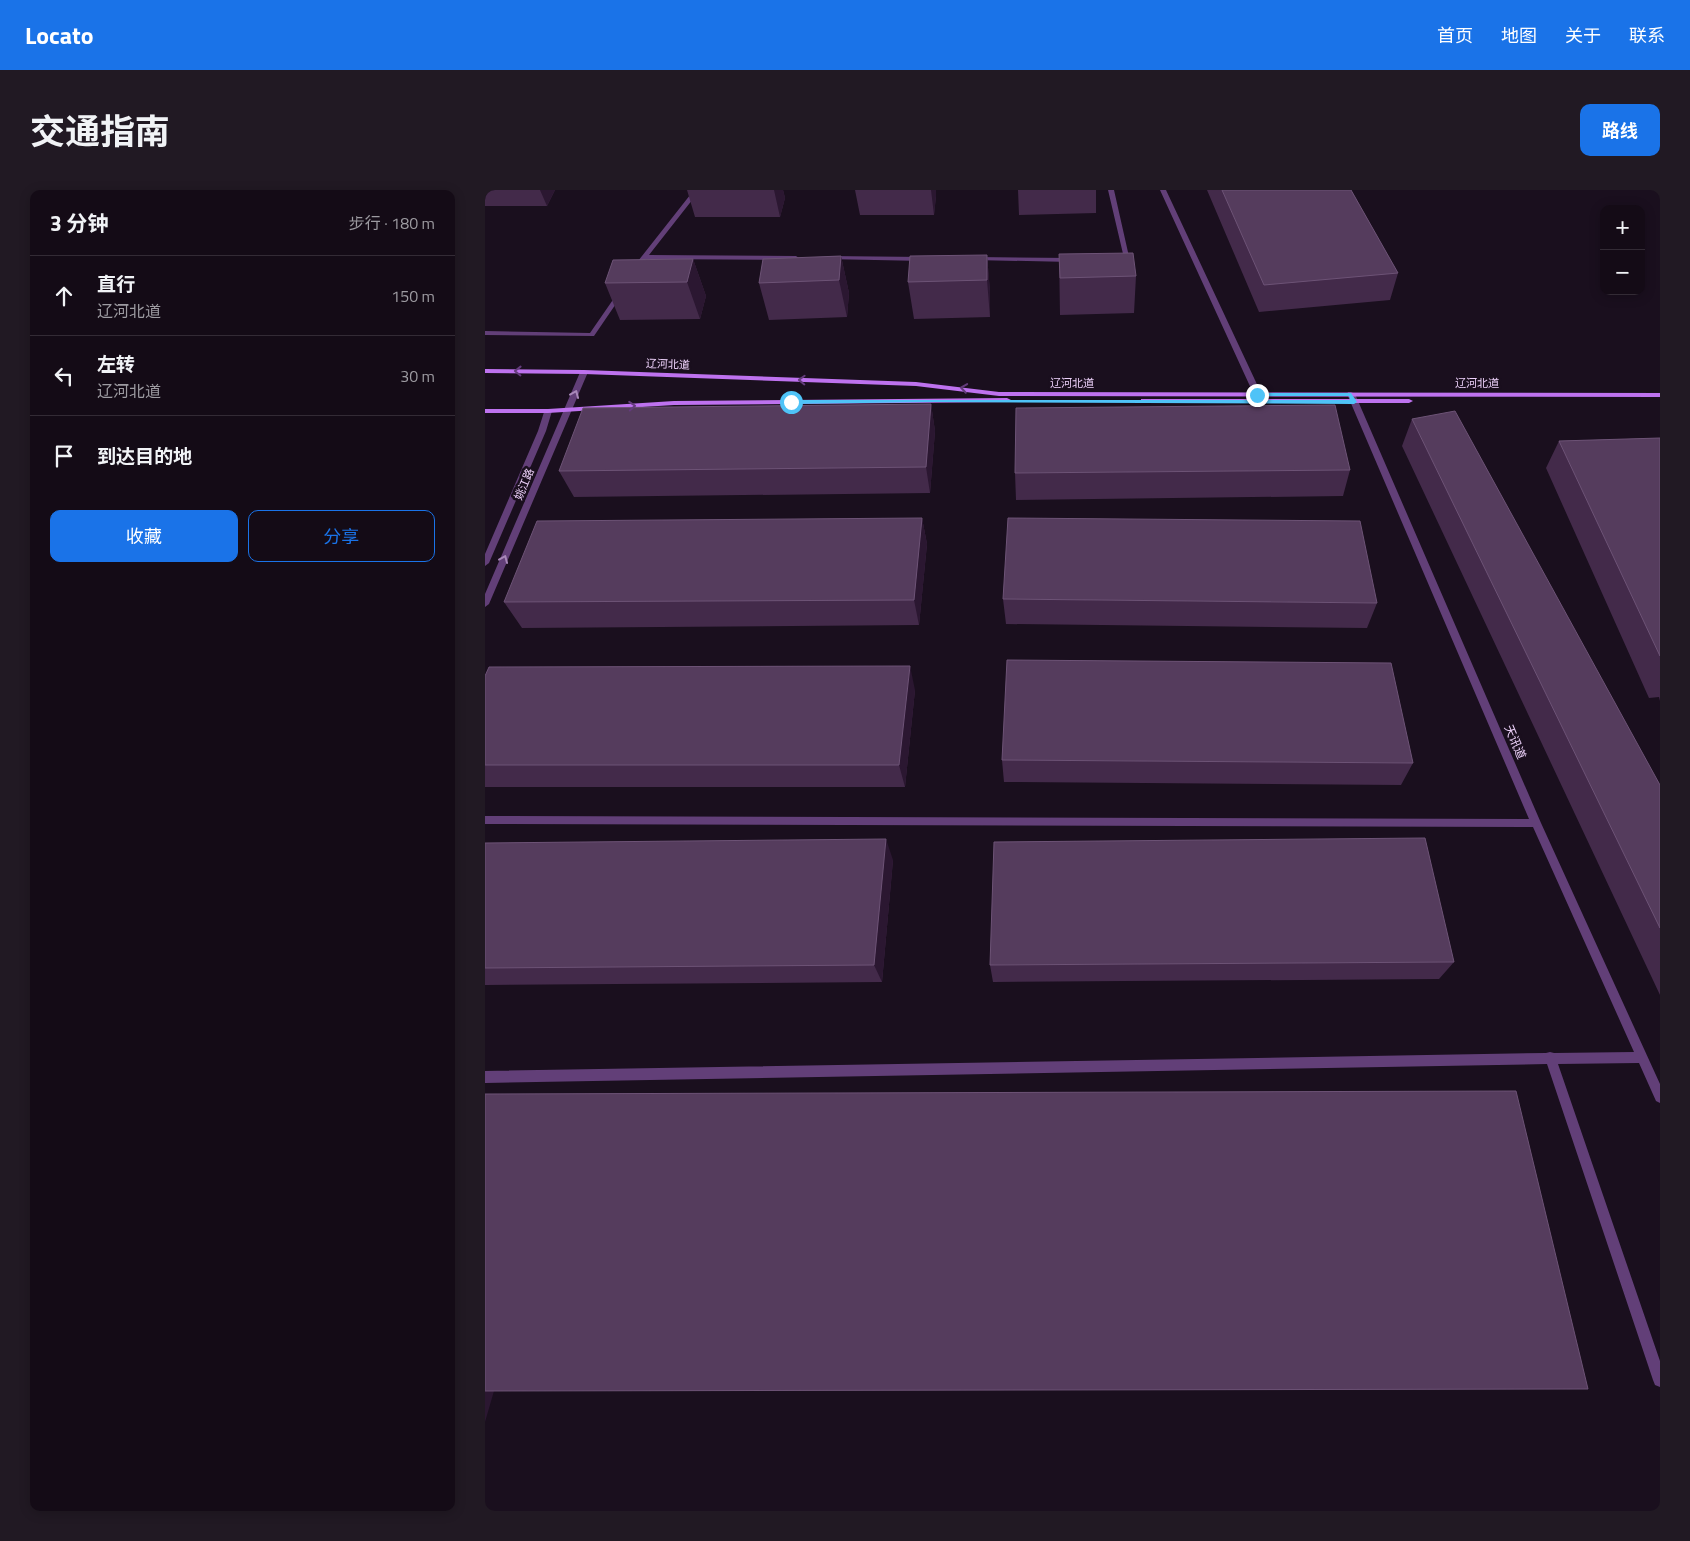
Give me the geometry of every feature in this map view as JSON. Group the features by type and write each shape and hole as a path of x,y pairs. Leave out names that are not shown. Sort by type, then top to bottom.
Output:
{"street":[{"path":"639,265 697,190"},
{"path":"1111,190 1128,260 1118,260"},
{"path":"1163,190 1257,395"},
{"path":"644,257 802,258"},
{"path":"821,258 930,259"},
{"path":"970,259 1078,260"},
{"path":"485,333 592,335 623,288"},
{"name":"辽河北道","path":"485,371 584,372 916,384 999,394 1257,395 1660,402"},
{"name":"姚江路","path":"485,604 584,372"},
{"name":"辽河北道","path":"485,411 548,411 674,403 1660,395"},
{"name":"天讯道","path":"1353,398 1537,823 1660,1097"},
{"name":"姚江路","path":"485,563 542,430 548,411"},
{"path":"485,820 1537,823"},
{"path":"1550,1057 1660,1380"},
{"path":"485,1077 1550,1057 1642,1057"}],"building":[{"path":"1222,190 1351,190 1398,273 1264,285"},
{"path":"1133,253 1136,276 1060,278 1059,254"},
{"path":"987,255 987,280 908,282 910,256"},
{"path":"841,256 839,280 759,283 763,259"},
{"path":"693,259 687,282 605,283 613,260"},
{"path":"931,404 926,467 559,471 583,408"},
{"path":"1335,405 1350,470 1015,473 1016,408"},
{"path":"1455,411 1660,785 1660,928 1412,419"},
{"path":"1660,438 1660,656 1559,441"},
{"path":"922,518 914,600 504,602 537,521"},
{"path":"1008,518 1360,521 1377,603 1003,599"},
{"path":"1007,660 1391,663 1413,763 1002,760"},
{"path":"910,666 899,765 485,765 485,676 489,667"},
{"path":"1425,838 1454,962 990,965 994,842"},
{"path":"886,839 874,965 485,968 485,843"},
{"path":"1516,1091 1588,1389 485,1391 485,1094"}],"route":[{"path":"791,402 936,400 1354,402 1351,394 1257,395"}]}
